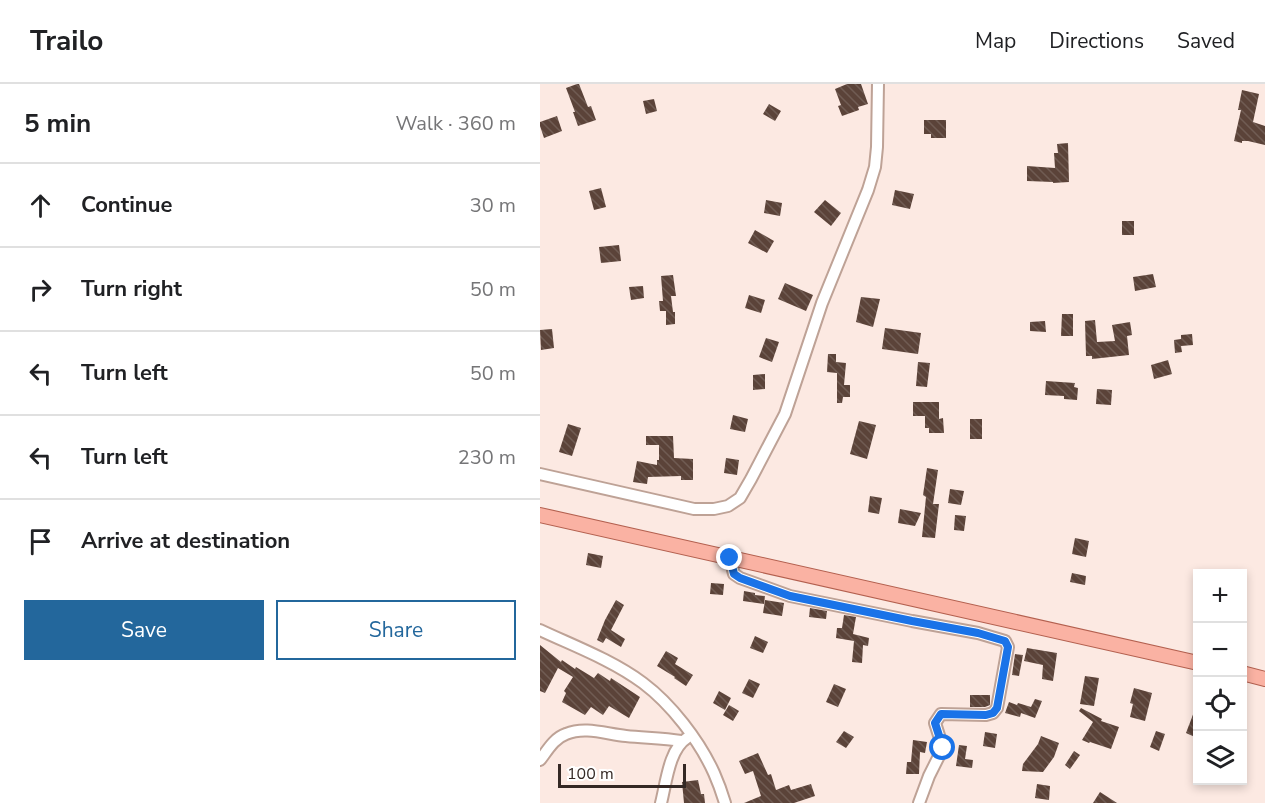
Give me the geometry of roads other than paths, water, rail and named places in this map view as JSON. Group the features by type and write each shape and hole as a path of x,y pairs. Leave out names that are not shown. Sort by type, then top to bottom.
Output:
{"main road":[{"path":"540,515 1193,662"},
{"path":"1247,675 1265,679"}],"street":[{"path":"540,474 694,509 728,507 740,498 784,414 822,303 868,190 875,167 877,147 878,84"},
{"path":"730,558 734,574 740,578 790,596 978,633 1005,641 1008,647 997,708 993,713 986,715 941,714 935,723 943,748 919,803"},
{"path":"540,630 612,664 642,682 678,716 692,735 714,772 725,803"},
{"path":"542,755 564,734 584,730 681,741"},
{"path":"661,803 670,766 681,741 692,735"}]}
